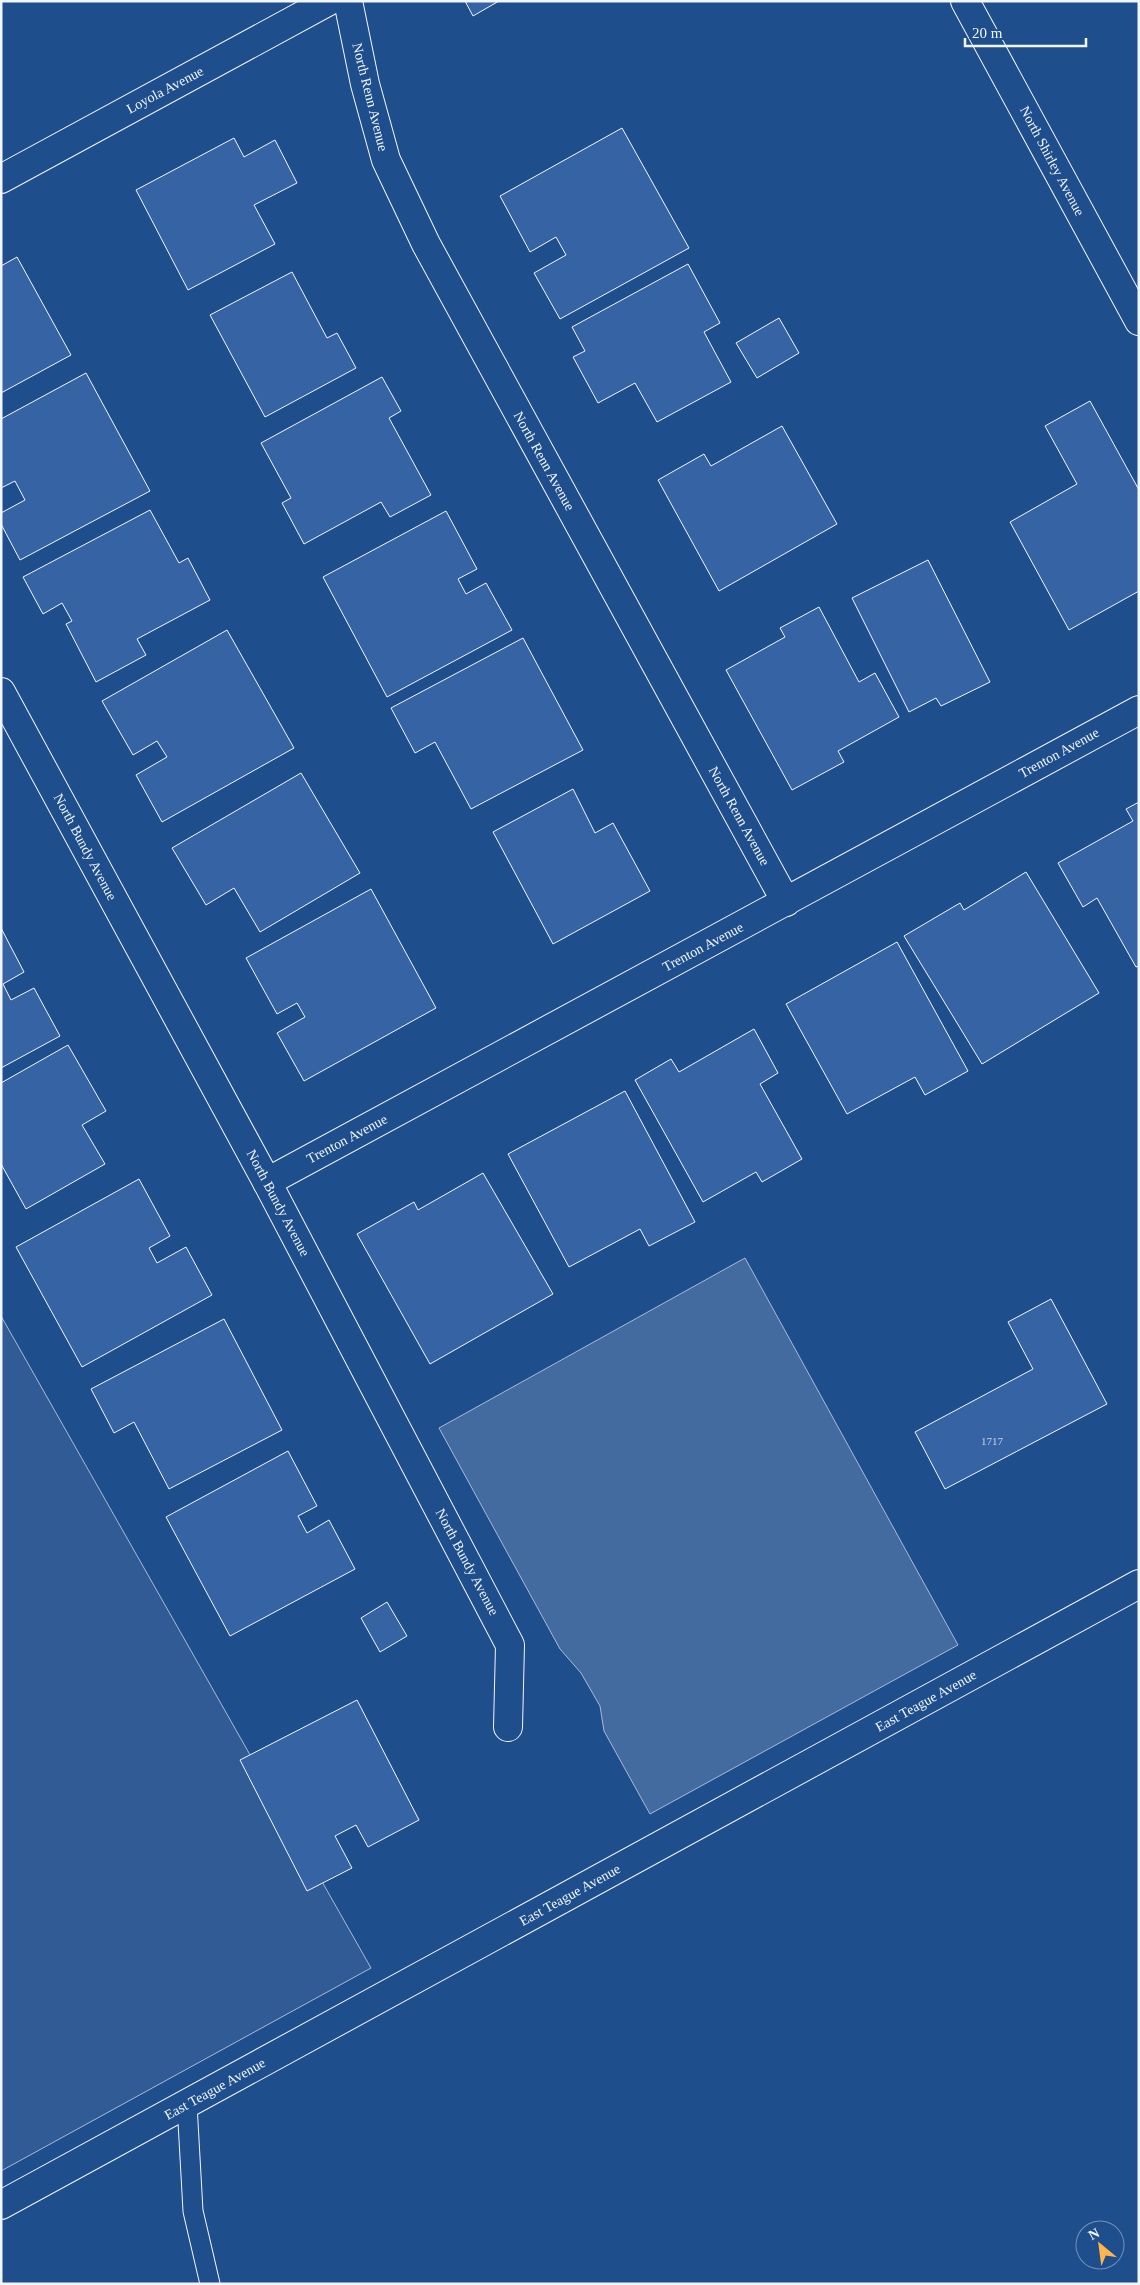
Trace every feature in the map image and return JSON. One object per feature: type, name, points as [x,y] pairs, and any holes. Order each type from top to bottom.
[{"type":"street","name":"Loyola Avenue","points":[[1,179],[328,1]]},
{"type":"street","name":"North Renn Avenue","points":[[348,1],[365,84],[386,160],[426,244],[786,902]]},
{"type":"street","name":"North Shirley Avenue","points":[[965,1],[1139,321]]},
{"type":"street","name":"North Bundy Avenue","points":[[1,692],[267,1182],[510,1645],[508,1727]]},
{"type":"street","name":"Trenton Avenue","points":[[267,1182],[1139,710]]},
{"type":"street","name":"East Teague Avenue","points":[[1,2205],[1139,1584]]},
{"type":"lane","points":[[187,2104],[193,2211],[210,2284]]},
{"type":"shaded area","points":[[745,1258],[958,1645],[650,1814],[604,1731],[600,1706],[581,1673],[560,1649],[439,1428]]},
{"type":"shaded area","points":[[1,1316],[371,1968],[1,2171]]},
{"type":"building","points":[[465,1],[499,1],[473,16]]},
{"type":"building","points":[[622,128],[689,248],[560,319],[534,273],[566,255],[556,237],[530,252],[500,196]]},
{"type":"building","points":[[234,138],[244,157],[275,140],[297,183],[254,205],[275,244],[188,290],[136,190]]},
{"type":"building","points":[[17,257],[71,355],[1,393],[1,266]]},
{"type":"building","points":[[688,264],[720,323],[704,332],[731,382],[657,422],[635,383],[598,403],[573,357],[585,351],[572,327]]},
{"type":"building","points":[[292,272],[327,338],[337,333],[356,368],[265,417],[210,315]]},
{"type":"building","points":[[779,318],[799,353],[757,378],[736,343]]},
{"type":"building","points":[[86,373],[150,491],[20,560],[1,524],[1,513],[25,500],[15,481],[1,488],[1,419]]},
{"type":"building","points":[[382,377],[401,411],[389,418],[431,495],[390,517],[381,502],[304,544],[282,503],[291,498],[261,443]]},
{"type":"building","points":[[1090,401],[1139,490],[1139,591],[1069,630],[1010,522],[1077,484],[1045,426]]},
{"type":"building","points":[[782,426],[837,524],[719,591],[658,480],[704,454],[711,466]]},
{"type":"building","points":[[150,510],[179,563],[188,558],[210,600],[137,639],[146,655],[96,682],[66,624],[72,621],[62,603],[43,614],[23,577]]},
{"type":"building","points":[[446,511],[477,569],[458,579],[466,594],[486,583],[512,630],[387,697],[323,577]]},
{"type":"building","points":[[928,560],[990,682],[941,706],[936,698],[909,712],[852,598]]},
{"type":"building","points":[[819,607],[859,682],[875,673],[899,717],[838,751],[844,762],[792,790],[726,670],[785,637],[780,628]]},
{"type":"building","points":[[227,630],[294,748],[162,822],[136,775],[167,757],[157,741],[133,755],[102,701]]},
{"type":"building","points":[[523,638],[583,750],[471,809],[435,742],[415,753],[391,708]]},
{"type":"building","points":[[301,773],[360,873],[260,932],[234,888],[206,905],[172,848]]},
{"type":"building","points":[[573,789],[595,833],[613,823],[650,891],[553,944],[493,832]]},
{"type":"building","points":[[1139,802],[1139,966],[1136,967],[1097,898],[1083,907],[1058,863],[1133,821],[1126,809]]},
{"type":"building","points":[[1026,872],[1099,993],[982,1064],[904,936],[960,903],[964,910]]},
{"type":"building","points":[[371,889],[436,1008],[304,1081],[277,1033],[305,1017],[297,1003],[277,1014],[246,958]]},
{"type":"building","points":[[1,928],[24,972],[3,984],[11,1000],[34,988],[60,1036],[1,1068]]},
{"type":"building","points":[[897,942],[968,1071],[925,1095],[915,1077],[847,1114],[786,1004]]},
{"type":"building","points":[[754,1029],[778,1073],[760,1084],[802,1159],[762,1182],[756,1172],[703,1202],[635,1080],[671,1059],[679,1072]]},
{"type":"building","points":[[68,1045],[106,1111],[82,1125],[105,1164],[26,1209],[1,1164],[1,1083]]},
{"type":"building","points":[[625,1091],[695,1222],[649,1246],[640,1229],[569,1267],[508,1154]]},
{"type":"building","points":[[483,1173],[553,1294],[430,1364],[357,1234],[414,1202],[418,1210]]},
{"type":"building","points":[[139,1179],[170,1236],[149,1248],[157,1263],[186,1247],[212,1295],[82,1367],[16,1247]]},
{"type":"building","points":[[1051,1299],[1107,1404],[945,1489],[915,1432],[1033,1369],[1008,1322]]},
{"type":"building","points":[[224,1319],[282,1430],[169,1489],[134,1422],[114,1433],[91,1389]]},
{"type":"building","points":[[288,1451],[317,1506],[298,1516],[307,1533],[329,1520],[355,1569],[230,1636],[166,1517]]},
{"type":"building","points":[[387,1602],[407,1636],[380,1652],[361,1618]]},
{"type":"building","points":[[357,1700],[419,1820],[368,1847],[356,1825],[335,1836],[352,1868],[307,1891],[240,1760]]}]
